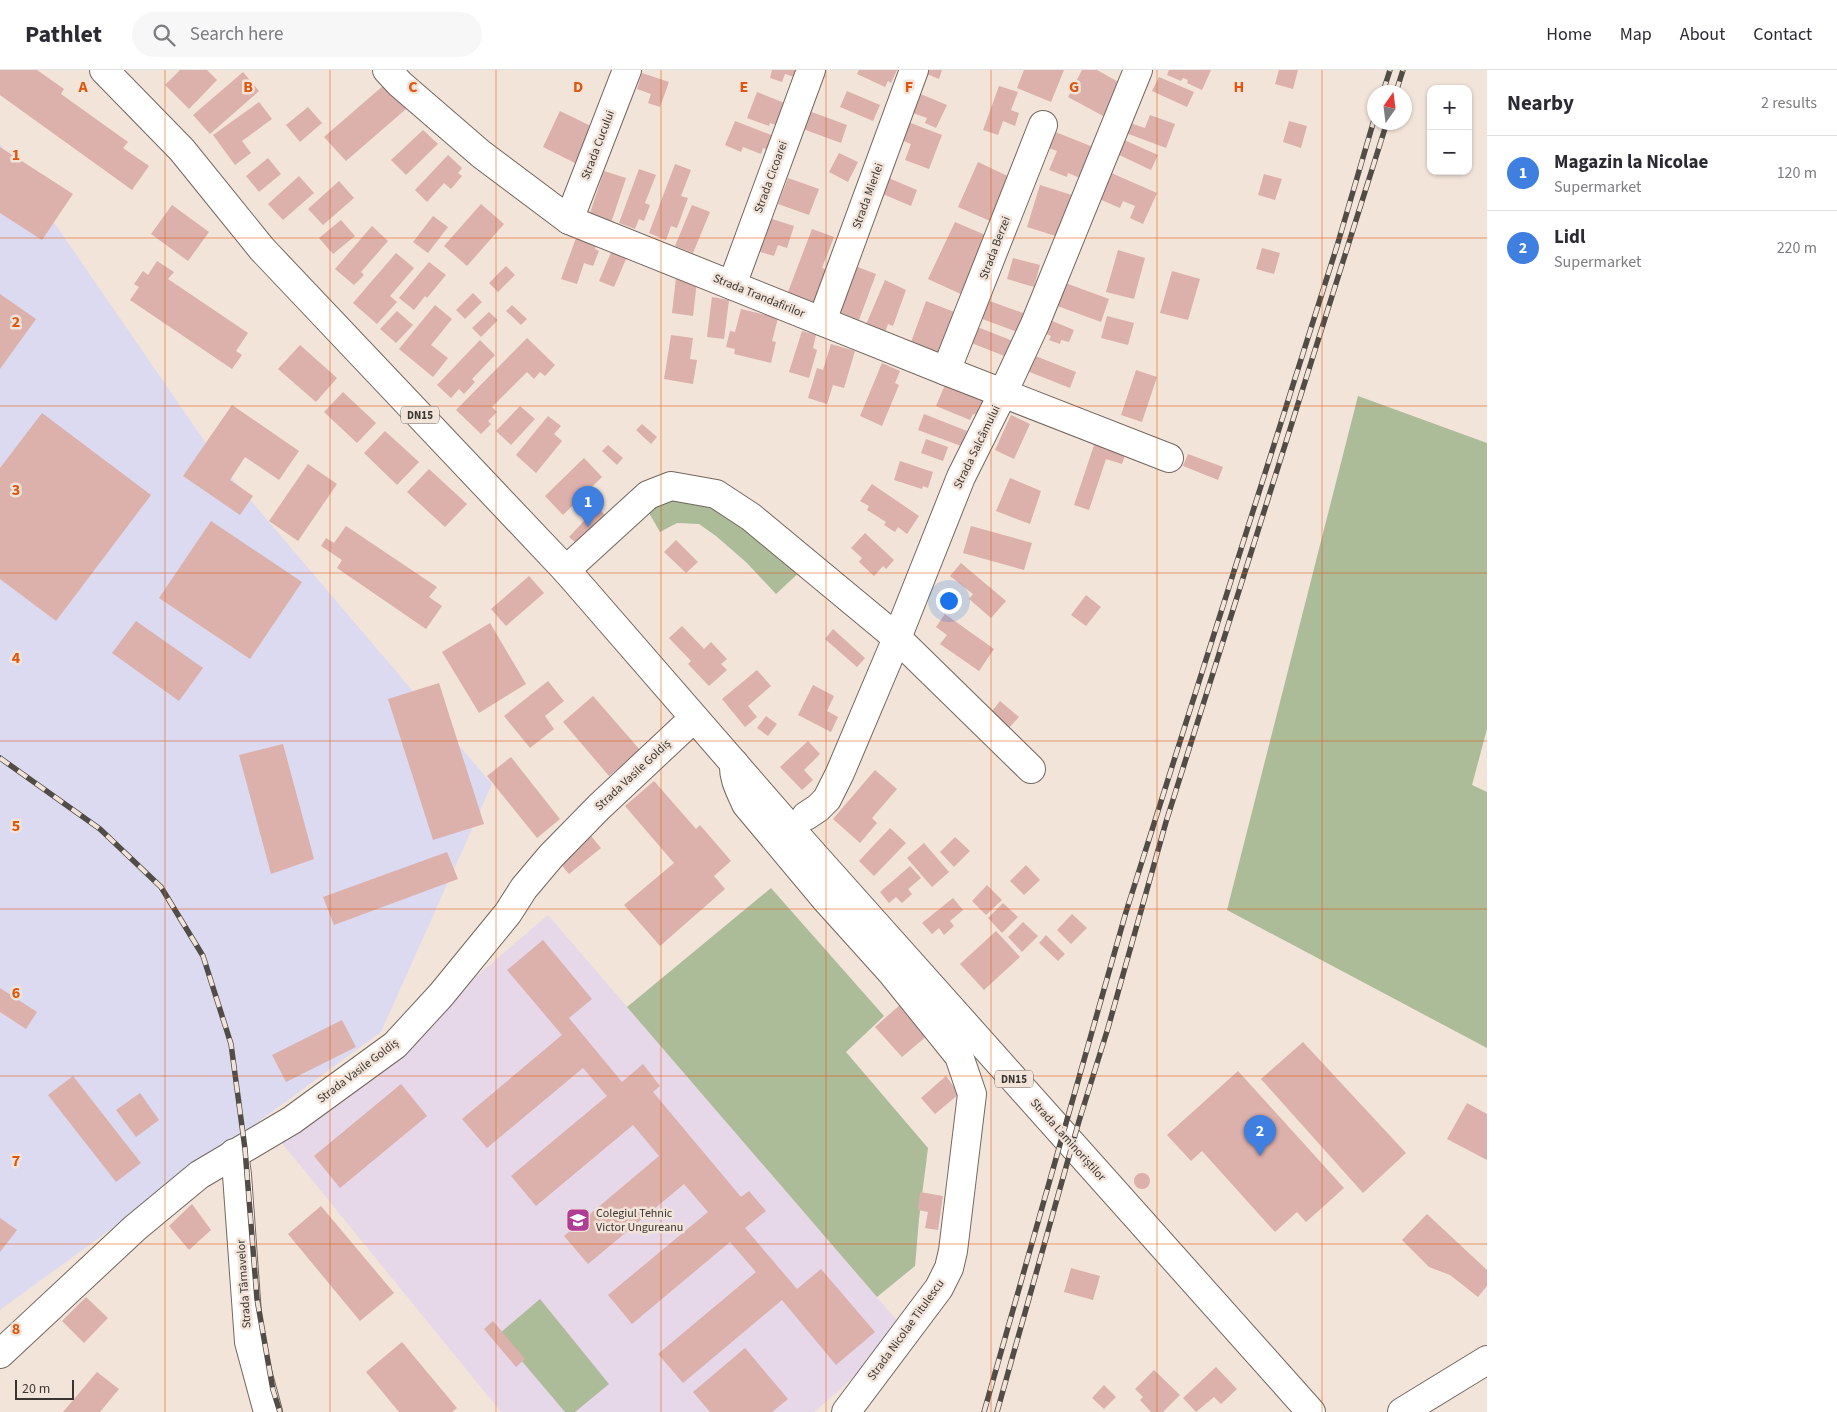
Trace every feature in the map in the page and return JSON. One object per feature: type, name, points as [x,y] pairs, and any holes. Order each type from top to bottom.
[{"type":"street","name":"DN15","points":[[104,70],[182,150],[262,249],[566,570],[734,763]]},
{"type":"street","name":"Strada Trandafirilor","points":[[387,70],[400,84],[480,154],[570,220],[946,371],[1170,458]]},
{"type":"street","name":"Strada Cucului","points":[[570,220],[627,70]]},
{"type":"street","name":"Strada Cicoarei","points":[[732,285],[811,70]]},
{"type":"street","name":"Strada Mierlei","points":[[822,321],[914,70]]},
{"type":"street","name":"Strada Salcâmului","points":[[806,816],[827,799],[840,773],[898,638],[961,477],[1035,324],[1138,70]]},
{"type":"street","name":"Strada Berzei","points":[[946,371],[1043,125]]},
{"type":"street","points":[[566,570],[648,495],[671,486],[716,494],[751,517],[898,638],[1032,769]]},
{"type":"street","name":"Strada Vasile Goldiș","points":[[0,1354],[136,1228],[199,1175],[292,1120],[395,1045],[441,995],[508,913],[524,888],[550,856],[694,718]]},
{"type":"street","name":"Strada Laminoriștilor","points":[[734,763],[1311,1412]]},
{"type":"street","name":"Strada Nicolae Titulescu","points":[[734,763],[737,785],[746,804],[828,902],[892,973],[959,1056],[972,1094],[953,1251],[949,1268],[939,1288],[846,1412]]},
{"type":"street","name":"Strada Târnavelor","points":[[234,1153],[248,1342],[268,1412]]},
{"type":"street","points":[[1402,1412],[1487,1361]]},
{"type":"street","points":[[1440,1412],[1487,1361]]},
{"type":"shaded area","points":[[0,144],[223,468],[492,784],[381,1032],[0,1310]]},
{"type":"shaded area","name":"Colegiul Tehnic Victor Ungureanu","points":[[548,915],[906,1331],[814,1412],[501,1412],[282,1143]]},
{"type":"green space","points":[[1358,396],[1487,443],[1487,729],[1472,785],[1487,792],[1487,1048],[1227,910]]},
{"type":"green space","points":[[677,493],[707,499],[803,569],[776,594],[747,563],[699,524],[677,523],[660,532],[645,506]]},
{"type":"green space","points":[[771,888],[884,1016],[846,1052],[928,1148],[915,1266],[877,1297],[627,1007]]},
{"type":"green space","points":[[540,1299],[609,1384],[575,1412],[565,1412],[499,1334]]},
{"type":"building","points":[[0,70],[37,70],[64,89],[61,94],[128,142],[123,148],[149,166],[132,190],[0,95]]},
{"type":"building","points":[[180,70],[207,70],[217,80],[189,109],[165,85]]},
{"type":"building","points":[[772,70],[796,70],[794,77],[785,74],[782,82],[770,78]]},
{"type":"building","points":[[859,70],[897,70],[891,83],[888,81],[885,87],[857,74]]},
{"type":"building","points":[[923,70],[942,70],[939,79],[922,72]]},
{"type":"building","points":[[1024,70],[1064,70],[1051,102],[1017,88]]},
{"type":"building","points":[[1082,70],[1097,70],[1122,84],[1105,117],[1068,97]]},
{"type":"building","points":[[1169,70],[1211,70],[1202,90],[1187,83],[1188,80],[1183,78],[1181,81],[1167,75]]},
{"type":"building","points":[[1279,70],[1298,70],[1293,89],[1275,84]]},
{"type":"building","points":[[243,72],[259,91],[210,134],[193,115]]},
{"type":"building","points":[[642,73],[669,82],[660,107],[648,103],[651,94],[637,89]]},
{"type":"building","points":[[1159,77],[1194,92],[1187,107],[1152,91]]},
{"type":"building","points":[[384,85],[406,109],[346,161],[324,137]]},
{"type":"building","points":[[999,86],[1018,92],[1011,110],[1019,113],[1015,126],[1003,121],[998,135],[983,130]]},
{"type":"building","points":[[847,91],[880,105],[873,121],[840,107]]},
{"type":"building","points":[[757,92],[787,104],[779,126],[770,123],[769,126],[747,118]]},
{"type":"building","points":[[918,93],[947,105],[936,128],[925,123],[927,118],[910,112]]},
{"type":"building","points":[[259,102],[272,119],[242,141],[251,153],[235,165],[213,135]]},
{"type":"building","points":[[308,107],[322,123],[300,142],[286,125]]},
{"type":"building","points":[[560,111],[595,128],[575,163],[543,147]]},
{"type":"building","points":[[809,111],[847,125],[841,143],[803,129]]},
{"type":"building","points":[[1150,115],[1175,124],[1166,148],[1126,133],[1130,123],[1145,128]]},
{"type":"building","points":[[903,120],[942,135],[929,169],[905,160],[911,144],[896,138]]},
{"type":"building","points":[[735,121],[774,136],[768,150],[763,148],[761,154],[743,147],[741,152],[725,145]]},
{"type":"building","points":[[1289,121],[1307,126],[1301,148],[1283,142]]},
{"type":"building","points":[[423,130],[438,144],[406,175],[391,160]]},
{"type":"building","points":[[1053,131],[1093,147],[1080,178],[1068,173],[1067,177],[1049,170],[1057,151],[1046,147]]},
{"type":"building","points":[[1122,139],[1158,155],[1151,170],[1115,153]]},
{"type":"building","points":[[0,147],[73,194],[42,240],[0,213]]},
{"type":"building","points":[[839,153],[858,162],[848,182],[829,172]]},
{"type":"building","points":[[448,155],[462,168],[458,173],[462,176],[451,189],[444,183],[427,202],[415,190]]},
{"type":"building","points":[[268,158],[281,174],[259,192],[246,176]]},
{"type":"building","points":[[978,162],[1016,180],[997,224],[958,207]]},
{"type":"building","points":[[675,164],[691,170],[681,196],[688,198],[677,228],[671,226],[666,240],[649,233]]},
{"type":"building","points":[[639,169],[656,175],[645,203],[650,205],[644,221],[639,219],[635,229],[619,223]]},
{"type":"building","points":[[604,171],[626,178],[611,223],[589,216]]},
{"type":"building","points":[[1109,172],[1157,193],[1143,224],[1130,218],[1135,206],[1123,201],[1120,208],[1097,198]]},
{"type":"building","points":[[1264,174],[1282,179],[1275,200],[1258,195]]},
{"type":"building","points":[[299,176],[314,193],[283,220],[268,204]]},
{"type":"building","points":[[884,176],[917,190],[911,206],[878,192]]},
{"type":"building","points":[[788,178],[819,189],[809,215],[778,204]]},
{"type":"building","points":[[339,181],[354,198],[323,225],[308,209]]},
{"type":"building","points":[[1040,185],[1075,196],[1062,238],[1027,227]]},
{"type":"building","points":[[481,204],[504,224],[467,266],[444,246]]},
{"type":"building","points":[[172,205],[209,232],[188,261],[151,234]]},
{"type":"building","points":[[692,205],[710,212],[693,253],[675,246]]},
{"type":"building","points":[[433,216],[448,227],[428,253],[413,242]]},
{"type":"building","points":[[769,218],[794,226],[787,248],[778,245],[774,256],[757,251]]},
{"type":"building","points":[[341,220],[355,236],[333,254],[319,238]]},
{"type":"building","points":[[955,222],[990,237],[963,295],[928,279]]},
{"type":"building","points":[[372,226],[388,241],[361,272],[364,275],[354,285],[335,269]]},
{"type":"building","points":[[812,229],[834,237],[822,268],[828,270],[816,303],[788,292]]},
{"type":"building","points":[[579,230],[599,237],[595,249],[599,251],[593,266],[584,263],[577,284],[561,279]]},
{"type":"building","points":[[615,243],[630,250],[614,287],[599,281]]},
{"type":"building","points":[[1262,248],[1280,253],[1274,274],[1256,269]]},
{"type":"building","points":[[1118,250],[1145,258],[1134,299],[1106,292]]},
{"type":"building","points":[[396,253],[414,268],[390,296],[397,302],[377,324],[353,303]]},
{"type":"building","points":[[1013,258],[1040,265],[1034,287],[1007,279]]},
{"type":"building","points":[[157,261],[174,272],[168,279],[248,333],[236,351],[242,355],[232,369],[130,300],[139,287],[134,284],[143,271],[148,275]]},
{"type":"building","points":[[429,262],[446,275],[414,310],[399,298]]},
{"type":"building","points":[[506,266],[515,275],[498,292],[489,283]]},
{"type":"building","points":[[855,266],[876,274],[859,320],[838,312]]},
{"type":"building","points":[[677,269],[698,272],[693,316],[672,313]]},
{"type":"building","points":[[1172,271],[1200,279],[1188,320],[1160,313]]},
{"type":"building","points":[[885,280],[906,290],[893,326],[888,324],[884,335],[865,327]]},
{"type":"building","points":[[1060,281],[1109,299],[1101,322],[1052,304]]},
{"type":"building","points":[[473,293],[482,302],[465,319],[456,310]]},
{"type":"building","points":[[0,294],[36,319],[0,369]]},
{"type":"building","points":[[712,297],[729,300],[724,339],[707,337]]},
{"type":"building","points":[[984,299],[1026,314],[1020,333],[977,317]]},
{"type":"building","points":[[926,301],[957,313],[942,357],[910,345]]},
{"type":"building","points":[[435,305],[452,319],[431,345],[448,358],[433,377],[399,349]]},
{"type":"building","points":[[512,305],[527,319],[521,325],[506,311]]},
{"type":"building","points":[[741,309],[778,318],[772,341],[776,342],[771,363],[734,354],[735,349],[726,347],[730,331],[735,332]]},
{"type":"building","points":[[397,311],[413,325],[396,343],[380,329]]},
{"type":"building","points":[[489,312],[498,320],[481,337],[472,328]]},
{"type":"building","points":[[1107,316],[1134,323],[1128,345],[1101,338]]},
{"type":"building","points":[[1045,318],[1074,330],[1069,342],[1061,340],[1060,344],[1049,340],[1051,336],[1040,331]]},
{"type":"building","points":[[975,326],[1018,343],[1012,359],[969,342]]},
{"type":"building","points":[[802,331],[816,335],[813,348],[817,350],[809,378],[789,372]]},
{"type":"building","points":[[671,335],[693,338],[690,359],[697,360],[693,384],[664,379]]},
{"type":"building","points":[[527,338],[555,365],[545,376],[540,372],[534,379],[527,372],[492,407],[497,412],[488,421],[491,424],[481,434],[456,410]]},
{"type":"building","points":[[480,340],[495,355],[472,379],[475,382],[464,394],[459,389],[451,398],[437,385]]},
{"type":"building","points":[[831,344],[855,351],[844,388],[833,385],[827,404],[808,398],[817,368],[823,370]]},
{"type":"building","points":[[300,345],[337,378],[316,402],[278,369]]},
{"type":"building","points":[[1033,355],[1076,372],[1070,388],[1027,371]]},
{"type":"building","points":[[882,363],[900,371],[895,383],[899,385],[882,426],[860,416]]},
{"type":"building","points":[[1136,370],[1157,377],[1142,422],[1121,415]]},
{"type":"building","points":[[947,380],[985,395],[977,415],[973,414],[970,420],[936,406]]},
{"type":"building","points":[[343,392],[376,423],[357,443],[324,412]]},
{"type":"building","points":[[232,405],[299,451],[279,480],[245,457],[230,480],[253,496],[240,515],[183,476]]},
{"type":"building","points":[[520,406],[535,419],[511,445],[496,431]]},
{"type":"building","points":[[42,413],[151,495],[56,621],[0,579],[0,468]]},
{"type":"building","points":[[924,414],[967,431],[961,446],[918,430]]},
{"type":"building","points":[[1011,415],[1030,424],[1014,459],[995,450]]},
{"type":"building","points":[[548,416],[561,426],[554,434],[562,441],[536,473],[516,455]]},
{"type":"building","points":[[642,424],[657,437],[651,444],[636,430]]},
{"type":"building","points":[[385,431],[419,462],[397,485],[364,453]]},
{"type":"building","points":[[926,439],[948,447],[943,461],[921,453]]},
{"type":"building","points":[[1096,439],[1127,449],[1122,464],[1106,459],[1089,510],[1074,505]]},
{"type":"building","points":[[608,445],[623,458],[617,465],[602,451]]},
{"type":"building","points":[[1188,454],[1223,467],[1218,480],[1183,466]]},
{"type":"building","points":[[584,458],[602,477],[563,515],[545,496]]},
{"type":"building","points":[[900,461],[933,472],[928,488],[923,486],[922,489],[894,480]]},
{"type":"building","points":[[308,464],[337,484],[298,541],[269,521]]},
{"type":"building","points":[[429,469],[467,504],[445,527],[407,492]]},
{"type":"building","points":[[1010,478],[1041,491],[1030,524],[996,511]]},
{"type":"building","points":[[872,484],[919,516],[907,534],[898,527],[895,532],[884,525],[886,522],[867,510],[869,506],[860,501]]},
{"type":"building","points":[[597,507],[607,517],[580,546],[569,537]]},
{"type":"building","points":[[211,521],[302,582],[250,659],[159,598]]},
{"type":"building","points":[[346,526],[437,587],[429,597],[442,606],[426,629],[337,568],[342,560],[321,546],[326,538],[334,543]]},
{"type":"building","points":[[971,526],[1032,543],[1024,570],[963,553]]},
{"type":"building","points":[[865,533],[894,560],[886,569],[883,566],[874,576],[859,562],[862,558],[851,548]]},
{"type":"building","points":[[676,540],[698,562],[686,573],[664,552]]},
{"type":"building","points":[[961,563],[1006,601],[991,618],[969,599],[973,594],[950,576]]},
{"type":"building","points":[[529,576],[544,593],[506,626],[491,609]]},
{"type":"building","points":[[1086,595],[1101,607],[1086,626],[1071,615]]},
{"type":"building","points":[[945,614],[994,649],[979,671],[940,644],[947,635],[936,627]]},
{"type":"building","points":[[136,621],[203,668],[179,701],[112,653]]},
{"type":"building","points":[[490,623],[526,684],[479,713],[442,652]]},
{"type":"building","points":[[682,626],[704,649],[711,642],[727,659],[721,664],[727,670],[709,686],[688,664],[691,661],[669,638]]},
{"type":"building","points":[[833,629],[865,658],[857,667],[825,639]]},
{"type":"building","points":[[757,670],[771,686],[748,706],[757,717],[745,727],[722,699]]},
{"type":"building","points":[[548,681],[564,701],[545,716],[554,729],[530,748],[504,716]]},
{"type":"building","points":[[439,683],[484,824],[433,840],[388,699]]},
{"type":"building","points":[[813,685],[834,696],[827,711],[838,717],[831,732],[798,715]]},
{"type":"building","points":[[593,696],[640,750],[609,776],[563,722]]},
{"type":"building","points":[[1000,701],[1019,717],[1007,730],[989,715]]},
{"type":"building","points":[[766,716],[777,724],[768,736],[757,728]]},
{"type":"building","points":[[808,741],[820,754],[804,770],[813,780],[802,790],[780,767]]},
{"type":"building","points":[[283,744],[314,859],[271,874],[239,755]]},
{"type":"building","points":[[511,757],[560,819],[537,838],[487,776]]},
{"type":"building","points":[[875,770],[897,789],[872,818],[877,823],[860,843],[833,819]]},
{"type":"building","points":[[654,781],[696,829],[700,825],[731,861],[714,876],[725,889],[660,946],[624,905],[674,863],[625,806]]},
{"type":"building","points":[[890,828],[906,843],[874,876],[859,861]]},
{"type":"building","points":[[586,830],[601,848],[569,874],[554,856]]},
{"type":"building","points":[[955,837],[970,851],[954,867],[940,852]]},
{"type":"building","points":[[924,843],[949,872],[932,887],[907,858]]},
{"type":"building","points":[[447,852],[458,879],[334,925],[323,897]]},
{"type":"building","points":[[1026,865],[1040,880],[1024,895],[1010,881]]},
{"type":"building","points":[[910,866],[921,878],[908,889],[912,894],[902,903],[896,897],[889,903],[880,892]]},
{"type":"building","points":[[987,885],[1002,900],[986,915],[972,901]]},
{"type":"building","points":[[953,898],[963,910],[950,921],[954,926],[944,935],[939,928],[932,934],[922,923]]},
{"type":"building","points":[[1003,903],[1018,917],[1002,933],[988,918]]},
{"type":"building","points":[[1072,914],[1087,928],[1071,944],[1057,930]]},
{"type":"building","points":[[1023,922],[1038,936],[1022,952],[1008,937]]},
{"type":"building","points":[[996,931],[1020,957],[984,990],[960,964]]},
{"type":"building","points":[[1046,935],[1065,954],[1058,961],[1039,943]]},
{"type":"building","name":"Colegiul Tehnic Victor Ungureanu","points":[[543,940],[592,999],[569,1018],[622,1082],[643,1064],[660,1086],[653,1092],[741,1197],[749,1191],[766,1211],[745,1228],[797,1289],[821,1269],[875,1332],[836,1365],[782,1300],[683,1383],[658,1354],[756,1272],[730,1242],[632,1324],[608,1295],[708,1212],[684,1184],[588,1264],[564,1236],[659,1156],[633,1125],[536,1206],[511,1176],[607,1096],[583,1068],[487,1148],[462,1119],[562,1035],[507,970]]},
{"type":"building","points":[[0,988],[37,1012],[26,1029],[0,1012]]},
{"type":"building","points":[[901,1004],[928,1035],[902,1057],[875,1027]]},
{"type":"building","points":[[342,1020],[356,1047],[286,1082],[272,1055]]},
{"type":"building","points":[[1303,1042],[1406,1153],[1363,1193],[1261,1079]]},
{"type":"building","points":[[1238,1071],[1344,1188],[1306,1222],[1297,1212],[1275,1232],[1202,1151],[1191,1161],[1167,1135]]},
{"type":"building","points":[[73,1076],[141,1163],[116,1182],[48,1095]]},
{"type":"building","points":[[946,1076],[959,1094],[935,1114],[921,1098]]},
{"type":"building","points":[[401,1084],[427,1116],[340,1188],[314,1156]]},
{"type":"building","points":[[140,1093],[159,1120],[136,1137],[116,1110]]},
{"type":"building","points":[[1467,1103],[1487,1114],[1487,1160],[1447,1139]]},
{"type":"building","points":[[1139,1173],[1145,1173],[1150,1178],[1148,1187],[1139,1189],[1134,1184],[1134,1178]]},
{"type":"building","points":[[920,1192],[943,1196],[938,1230],[925,1228],[928,1212],[918,1210]]},
{"type":"building","points":[[192,1204],[211,1230],[189,1250],[169,1226]]},
{"type":"building","points":[[321,1206],[394,1293],[360,1321],[288,1234]]},
{"type":"building","points":[[1427,1214],[1487,1270],[1487,1286],[1478,1297],[1450,1275],[1429,1267],[1402,1240]]},
{"type":"building","points":[[0,1218],[17,1230],[0,1252]]},
{"type":"building","points":[[1071,1268],[1100,1276],[1093,1300],[1064,1292]]},
{"type":"building","points":[[86,1297],[108,1318],[84,1343],[62,1321]]},
{"type":"building","points":[[493,1321],[525,1359],[516,1367],[484,1329]]},
{"type":"building","points":[[402,1342],[457,1408],[452,1412],[399,1412],[366,1372]]},
{"type":"building","points":[[745,1348],[788,1399],[772,1412],[710,1412],[693,1392]]},
{"type":"building","points":[[1216,1367],[1237,1389],[1221,1404],[1214,1397],[1196,1412],[1183,1398]]},
{"type":"building","points":[[1154,1370],[1180,1395],[1163,1412],[1151,1412],[1140,1400],[1143,1397],[1135,1389]]},
{"type":"building","points":[[97,1372],[119,1389],[100,1412],[63,1412]]},
{"type":"building","points":[[1104,1385],[1116,1397],[1104,1409],[1092,1398]]},
{"type":"railway","points":[[1385,85],[1390,70]]},
{"type":"railway","points":[[1398,85],[1403,70]]},
{"type":"railway","points":[[984,1412],[1126,912],[1337,246],[1371,130]]},
{"type":"railway","points":[[997,1412],[1166,822],[1384,130]]},
{"type":"railway","points":[[0,758],[100,829],[161,887],[203,956],[231,1044],[245,1149],[257,1299],[273,1390],[280,1412]]},
{"type":"place","name":"Magazin la Nicolae","points":[[588,527]]},
{"type":"place","name":"Lidl","points":[[1260,1156]]},
{"type":"place","name":"Colegiul Tehnic Victor Ungureanu","points":[[578,1220]]}]
